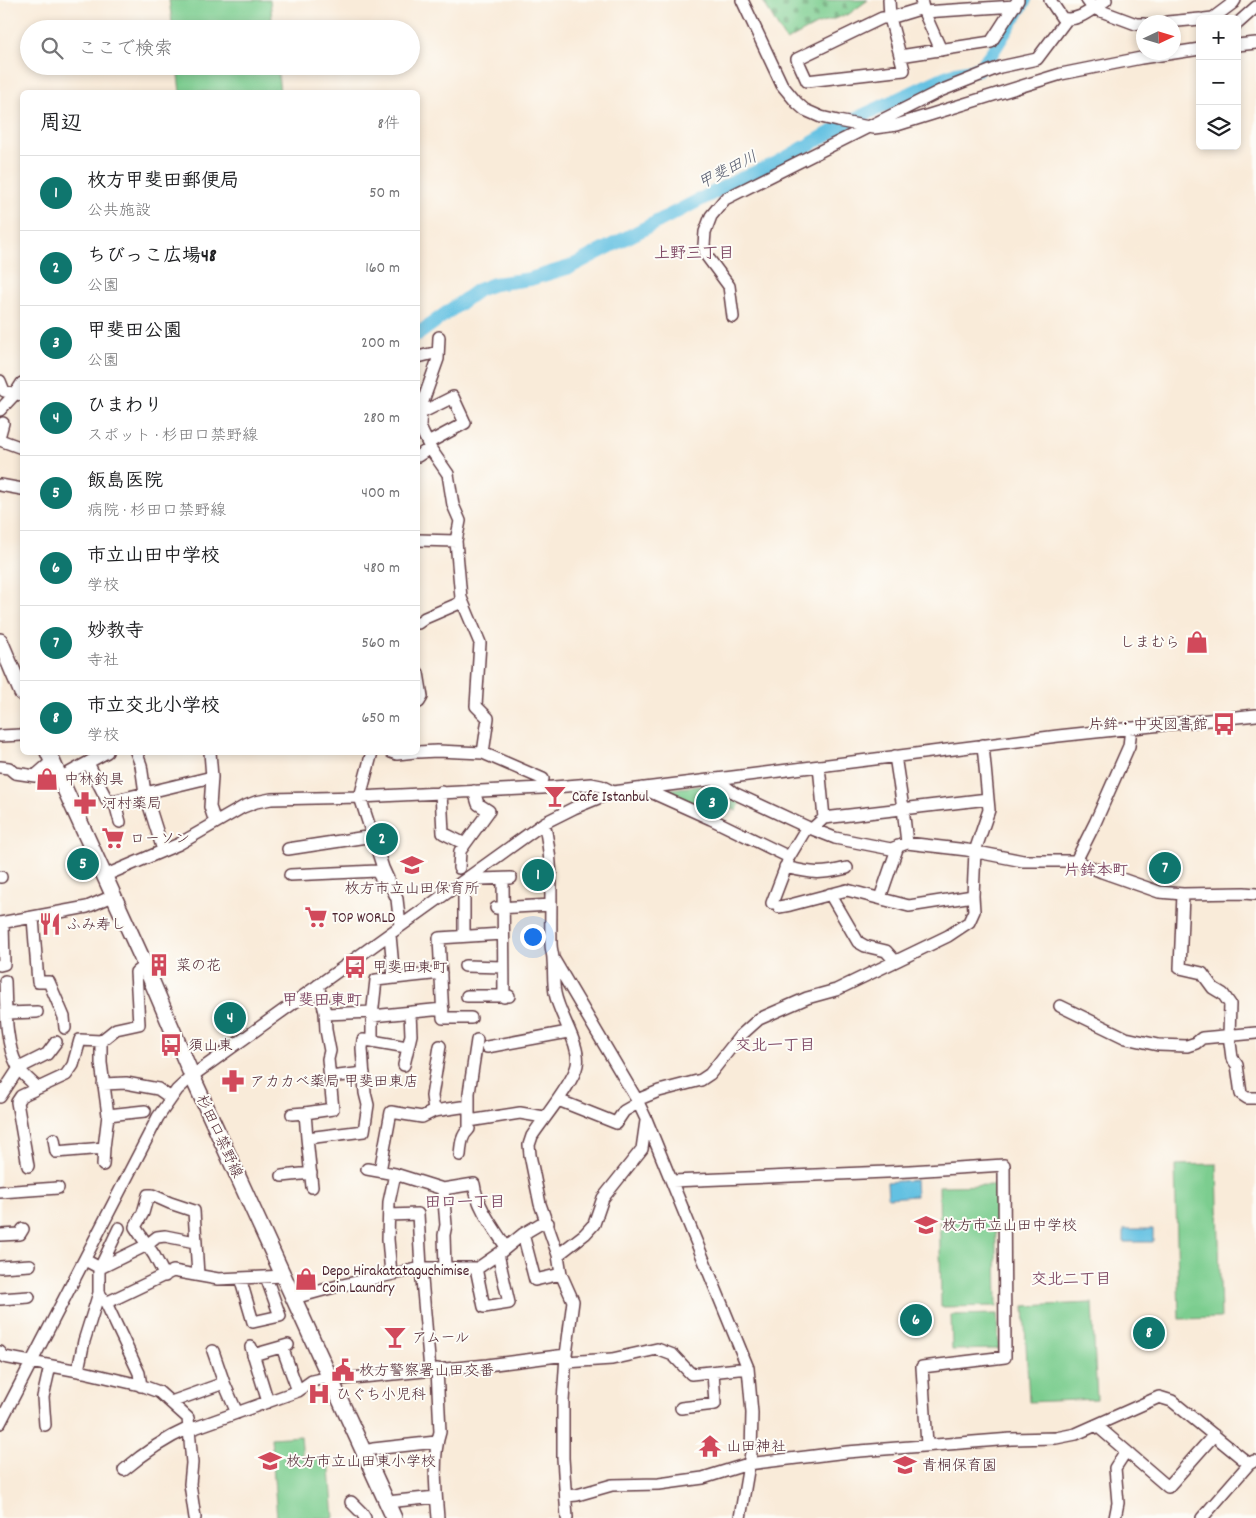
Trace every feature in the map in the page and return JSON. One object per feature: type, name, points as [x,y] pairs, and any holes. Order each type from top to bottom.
[{"type":"main road","points":[[0,641],[20,688]]},
{"type":"main road","name":"杉田口禁野線","points":[[51,758],[145,965],[192,1076],[394,1518]]},
{"type":"street","points":[[742,0],[782,85],[797,103],[805,110],[821,117],[874,128],[897,125],[1061,74],[1141,58],[1196,50]]},
{"type":"street","points":[[890,0],[890,18],[904,70],[807,81],[797,59],[882,18],[890,18],[923,7],[1016,3]]},
{"type":"street","points":[[1050,0],[1062,18],[1067,19],[1078,17],[1090,4],[1106,0]]},
{"type":"street","points":[[1217,15],[1235,0]]},
{"type":"street","points":[[900,56],[991,42],[1016,3]]},
{"type":"street","points":[[1090,4],[1136,24]]},
{"type":"street","points":[[923,7],[941,50]]},
{"type":"street","points":[[1241,20],[1256,7]]},
{"type":"street","points":[[733,317],[729,286],[706,255],[704,245],[711,216],[725,199],[940,91],[1000,67],[1037,59],[1067,19]]},
{"type":"street","points":[[1181,21],[1196,19]]},
{"type":"street","points":[[1241,45],[1256,43]]},
{"type":"street","points":[[439,337],[438,359],[421,407],[420,427],[429,446],[448,474],[453,505],[460,521],[456,541],[461,598],[480,643],[476,706],[488,718],[484,753]]},
{"type":"street","points":[[420,357],[438,352]]},
{"type":"street","points":[[0,410],[11,391]]},
{"type":"street","points":[[420,413],[453,397],[464,423],[420,454]]},
{"type":"street","points":[[0,440],[20,447]]},
{"type":"street","points":[[0,486],[20,488]]},
{"type":"street","points":[[420,540],[456,541]]},
{"type":"street","points":[[420,622],[462,602]]},
{"type":"street","points":[[420,684],[422,696],[420,700]]},
{"type":"street","points":[[0,1423],[158,1117],[171,1098],[192,1076],[544,824],[574,808],[613,792],[983,745],[1256,715]]},
{"type":"street","points":[[1076,861],[1129,746],[1131,728]]},
{"type":"street","points":[[0,736],[20,735]]},
{"type":"street","points":[[558,1100],[616,1123],[624,1111],[637,1101],[653,1093],[701,1080],[710,1074],[740,1036],[759,1019],[807,998],[836,990],[948,936],[969,922],[974,911],[972,896],[975,852],[989,810],[983,745]]},
{"type":"street","points":[[420,752],[484,753],[542,783]]},
{"type":"street","points":[[60,778],[101,755]]},
{"type":"street","points":[[137,755],[146,793],[164,850]]},
{"type":"street","points":[[210,755],[212,777],[210,806],[215,822]]},
{"type":"street","points":[[371,755],[360,797],[383,868],[397,899],[400,926]]},
{"type":"street","points":[[880,898],[902,844],[903,808],[894,756]]},
{"type":"street","points":[[0,767],[8,768],[15,773],[35,776],[50,763],[51,758]]},
{"type":"street","points":[[88,763],[108,802],[212,777]]},
{"type":"street","points":[[819,766],[824,818]]},
{"type":"street","points":[[716,779],[734,793],[835,838],[891,849],[902,844],[975,852],[1023,861],[1076,861],[1159,892],[1183,894],[1256,894]]},
{"type":"street","points":[[104,876],[179,844],[243,807],[271,799],[360,797],[474,791],[542,783],[591,784],[601,786],[613,792]]},
{"type":"street","points":[[642,788],[711,819],[787,862],[812,873],[828,873],[847,868]]},
{"type":"street","points":[[459,868],[460,851],[489,810],[478,804],[474,791]]},
{"type":"street","points":[[441,792],[443,832],[466,844]]},
{"type":"street","points":[[972,896],[909,906],[847,890],[790,905],[775,905],[787,862],[809,828],[824,818],[988,799]]},
{"type":"street","points":[[114,800],[120,822]]},
{"type":"street","points":[[544,824],[548,842],[551,947],[553,958],[552,978],[556,1001],[576,1050],[577,1065],[568,1085],[544,1117],[532,1136],[529,1145],[540,1204],[558,1255],[561,1274],[573,1301],[563,1402],[563,1458],[567,1518]]},
{"type":"street","points":[[288,849],[372,836]]},
{"type":"street","points":[[290,875],[377,871],[386,888],[397,899]]},
{"type":"street","points":[[466,996],[507,996],[499,907],[507,878],[467,879]]},
{"type":"street","points":[[464,936],[467,879]]},
{"type":"street","points":[[830,894],[858,942],[886,951],[895,961]]},
{"type":"street","points":[[1183,894],[1180,968],[1202,973],[1213,988],[1223,994],[1230,1004],[1229,1035],[1232,1058],[1237,1065],[1241,1094],[1247,1098],[1256,1098]]},
{"type":"street","points":[[0,964],[4,964],[1,923],[87,907],[114,896]]},
{"type":"street","points":[[499,907],[551,905]]},
{"type":"street","points":[[33,918],[38,982],[50,982],[64,1016],[65,1028]]},
{"type":"street","points":[[471,1018],[443,1018],[438,938],[502,934]]},
{"type":"street","points":[[390,935],[394,978]]},
{"type":"street","points":[[553,958],[646,1119],[748,1368],[752,1413],[751,1453],[740,1518]]},
{"type":"street","points":[[28,1166],[17,1105],[22,1096],[66,1075],[73,1065],[80,1040],[101,1041],[116,1029],[139,1024],[136,972],[145,965]]},
{"type":"street","points":[[465,966],[503,967]]},
{"type":"street","points":[[372,1041],[372,1014],[376,980],[441,973]]},
{"type":"street","points":[[5,981],[3,1000],[7,1013],[4,1040],[19,1068],[38,1088]]},
{"type":"street","points":[[292,1114],[333,1109],[328,1058],[330,1051],[325,1014],[318,985]]},
{"type":"street","points":[[1060,1006],[1126,1038],[1158,1045],[1187,1046],[1196,1043],[1202,1038],[1256,1033]]},
{"type":"street","points":[[325,1014],[410,1013],[443,1009]]},
{"type":"street","points":[[7,1013],[37,1012]]},
{"type":"street","points":[[404,1065],[411,1036],[410,1013]]},
{"type":"street","points":[[460,1155],[461,1143],[465,1132],[469,1129],[468,1106],[482,1044],[568,1032]]},
{"type":"street","points":[[307,1138],[364,1130],[368,1105],[365,1093],[363,1040],[407,1047]]},
{"type":"street","points":[[101,1041],[101,1063],[108,1115],[103,1164]]},
{"type":"street","points":[[0,1097],[19,1068],[47,1054],[56,1042]]},
{"type":"street","points":[[434,1110],[432,1096],[438,1077],[440,1046]]},
{"type":"street","points":[[330,1077],[364,1074]]},
{"type":"street","points":[[103,1084],[126,1083],[158,1089],[171,1098]]},
{"type":"street","points":[[380,1171],[390,1112],[422,1117],[434,1110],[468,1106]]},
{"type":"street","points":[[108,1115],[145,1111]]},
{"type":"street","points":[[305,1113],[312,1187]]},
{"type":"street","points":[[469,1122],[520,1113],[544,1117]]},
{"type":"street","points":[[558,1255],[585,1234],[594,1224],[603,1198],[642,1149],[646,1119]]},
{"type":"street","points":[[54,1139],[56,1156],[104,1148]]},
{"type":"street","points":[[672,1181],[1004,1166],[1005,1357],[922,1367],[927,1445]]},
{"type":"street","points":[[367,1169],[395,1174],[442,1189],[474,1184],[480,1204],[502,1251],[509,1303],[484,1307],[476,1268]]},
{"type":"street","points":[[282,1176],[311,1173]]},
{"type":"street","points":[[391,1274],[388,1215],[395,1174]]},
{"type":"street","points":[[0,1192],[58,1188]]},
{"type":"street","points":[[442,1189],[446,1225],[444,1235],[445,1268]]},
{"type":"street","points":[[164,1276],[135,1227],[143,1213],[148,1195],[194,1211],[198,1275]]},
{"type":"street","points":[[388,1215],[418,1214],[421,1268],[440,1432],[436,1442],[438,1518]]},
{"type":"street","points":[[294,1298],[338,1286],[421,1268],[476,1268],[523,1234],[540,1224],[548,1223]]},
{"type":"street","points":[[78,1370],[84,1341],[99,1293],[99,1270],[119,1228]]},
{"type":"street","points":[[0,1234],[20,1234],[23,1229]]},
{"type":"street","points":[[523,1234],[535,1280],[561,1274]]},
{"type":"street","points":[[100,1268],[147,1245],[157,1237],[165,1236],[195,1242]]},
{"type":"street","points":[[85,1260],[100,1268]]},
{"type":"street","points":[[0,1267],[30,1265]]},
{"type":"street","points":[[106,1303],[173,1271],[218,1279],[284,1276]]},
{"type":"street","points":[[240,1278],[253,1322],[280,1316],[266,1277]]},
{"type":"street","points":[[99,1293],[106,1303],[139,1373],[141,1386]]},
{"type":"street","points":[[0,1299],[29,1297]]},
{"type":"street","points":[[268,1402],[252,1351],[285,1346],[298,1391]]},
{"type":"street","points":[[124,1470],[171,1436],[298,1391],[312,1381],[566,1359],[612,1359],[657,1349],[673,1355],[691,1374],[748,1368]]},
{"type":"street","points":[[0,1352],[4,1357],[78,1370],[141,1386],[159,1392],[171,1402],[188,1418],[192,1463],[190,1484],[195,1518]]},
{"type":"street","points":[[213,1352],[237,1413]]},
{"type":"street","points":[[45,1425],[43,1397],[50,1366]]},
{"type":"street","points":[[681,1408],[715,1404],[713,1372]]},
{"type":"street","points":[[171,1402],[224,1383]]},
{"type":"street","points":[[566,1496],[577,1495],[612,1485],[659,1484],[703,1478],[748,1464],[846,1452],[1011,1438],[1056,1438],[1076,1434],[1159,1397],[1172,1400],[1214,1435],[1253,1462],[1202,1518]]},
{"type":"street","points":[[1096,1425],[1168,1487],[1214,1435]]},
{"type":"street","points":[[364,1451],[436,1442]]},
{"type":"street","points":[[1115,1518],[1118,1503],[1114,1468],[1126,1451]]},
{"type":"street","points":[[387,1502],[436,1497]]},
{"type":"street","points":[[351,1502],[365,1518]]},
{"type":"green space","points":[[169,0],[270,0],[272,20],[172,20]]},
{"type":"green space","points":[[868,0],[849,14],[816,25],[786,41],[763,1]]},
{"type":"green space","points":[[178,75],[278,75],[280,90],[180,90]]},
{"type":"green space","points":[[709,785],[740,801],[737,811],[723,805],[717,818],[658,790]]},
{"type":"green space","points":[[1217,1164],[1221,1318],[1179,1319],[1175,1165]]},
{"type":"green space","points":[[995,1185],[997,1306],[941,1307],[939,1186]]},
{"type":"green space","points":[[1092,1303],[1097,1399],[1029,1402],[1024,1306]]},
{"type":"green space","points":[[997,1314],[999,1349],[952,1350],[951,1315]]},
{"type":"green space","points":[[301,1436],[303,1460],[329,1458],[334,1518],[277,1518],[271,1438]]},
{"type":"water","points":[[915,1180],[916,1196],[888,1198],[887,1182]]},
{"type":"water","points":[[1124,1229],[1153,1229],[1153,1242],[1124,1242]]},
{"type":"waterway","name":"甲斐田川","points":[[420,333],[478,290],[494,284],[530,279],[570,267],[736,181],[775,164],[851,121],[943,78],[956,73],[978,69],[990,56],[1025,0]]},
{"type":"place","name":"しまむら","points":[[1197,642]]},
{"type":"place","name":"片鉾・中央図書館","points":[[1224,724]]},
{"type":"place","name":"中林釣具","points":[[47,779]]},
{"type":"place","name":"Cafe Istanbul","points":[[555,796]]},
{"type":"place","name":"河村薬局","points":[[85,803]]},
{"type":"place","name":"甲斐田公園","points":[[712,803]]},
{"type":"place","name":"ローソン","points":[[113,838]]},
{"type":"place","name":"ちびっこ広場48","points":[[382,839]]},
{"type":"place","name":"飯島医院","points":[[83,864]]},
{"type":"place","name":"枚方市立山田保育所","points":[[412,865]]},
{"type":"place","name":"妙教寺","points":[[1165,868]]},
{"type":"place","name":"枚方甲斐田郵便局","points":[[538,875]]},
{"type":"place","name":"TOP WORLD","points":[[316,917]]},
{"type":"place","name":"ふみ寿し","points":[[50,924]]},
{"type":"place","name":"菜の花","points":[[159,965]]},
{"type":"place","name":"甲斐田東町","points":[[355,967]]},
{"type":"place","name":"ひまわり","points":[[230,1018]]},
{"type":"place","name":"須山東","points":[[171,1045]]},
{"type":"place","name":"アカカベ薬局 甲斐田東店","points":[[233,1081]]},
{"type":"place","name":"枚方市立山田中学校","points":[[926,1225]]},
{"type":"place","name":"Depo Hirakatataguchimise Coin Laundry","points":[[306,1279]]},
{"type":"place","name":"市立山田中学校","points":[[916,1320]]},
{"type":"place","name":"市立交北小学校","points":[[1149,1333]]},
{"type":"place","name":"アムール","points":[[395,1337]]},
{"type":"place","name":"枚方警察署山田交番","points":[[343,1370]]},
{"type":"place","name":"ひぐち小児科","points":[[319,1394]]},
{"type":"place","name":"山田神社","points":[[710,1446]]},
{"type":"place","name":"枚方市立山田東小学校","points":[[270,1461]]},
{"type":"place","name":"青桐保育園","points":[[905,1465]]},
{"type":"district","name":"上野三丁目","points":[[694,252]]},
{"type":"district","name":"片鉾本町","points":[[1096,869]]},
{"type":"district","name":"甲斐田東町","points":[[322,999]]},
{"type":"district","name":"交北一丁目","points":[[775,1044]]},
{"type":"district","name":"田口一丁目","points":[[465,1201]]},
{"type":"district","name":"交北二丁目","points":[[1071,1278]]}]
